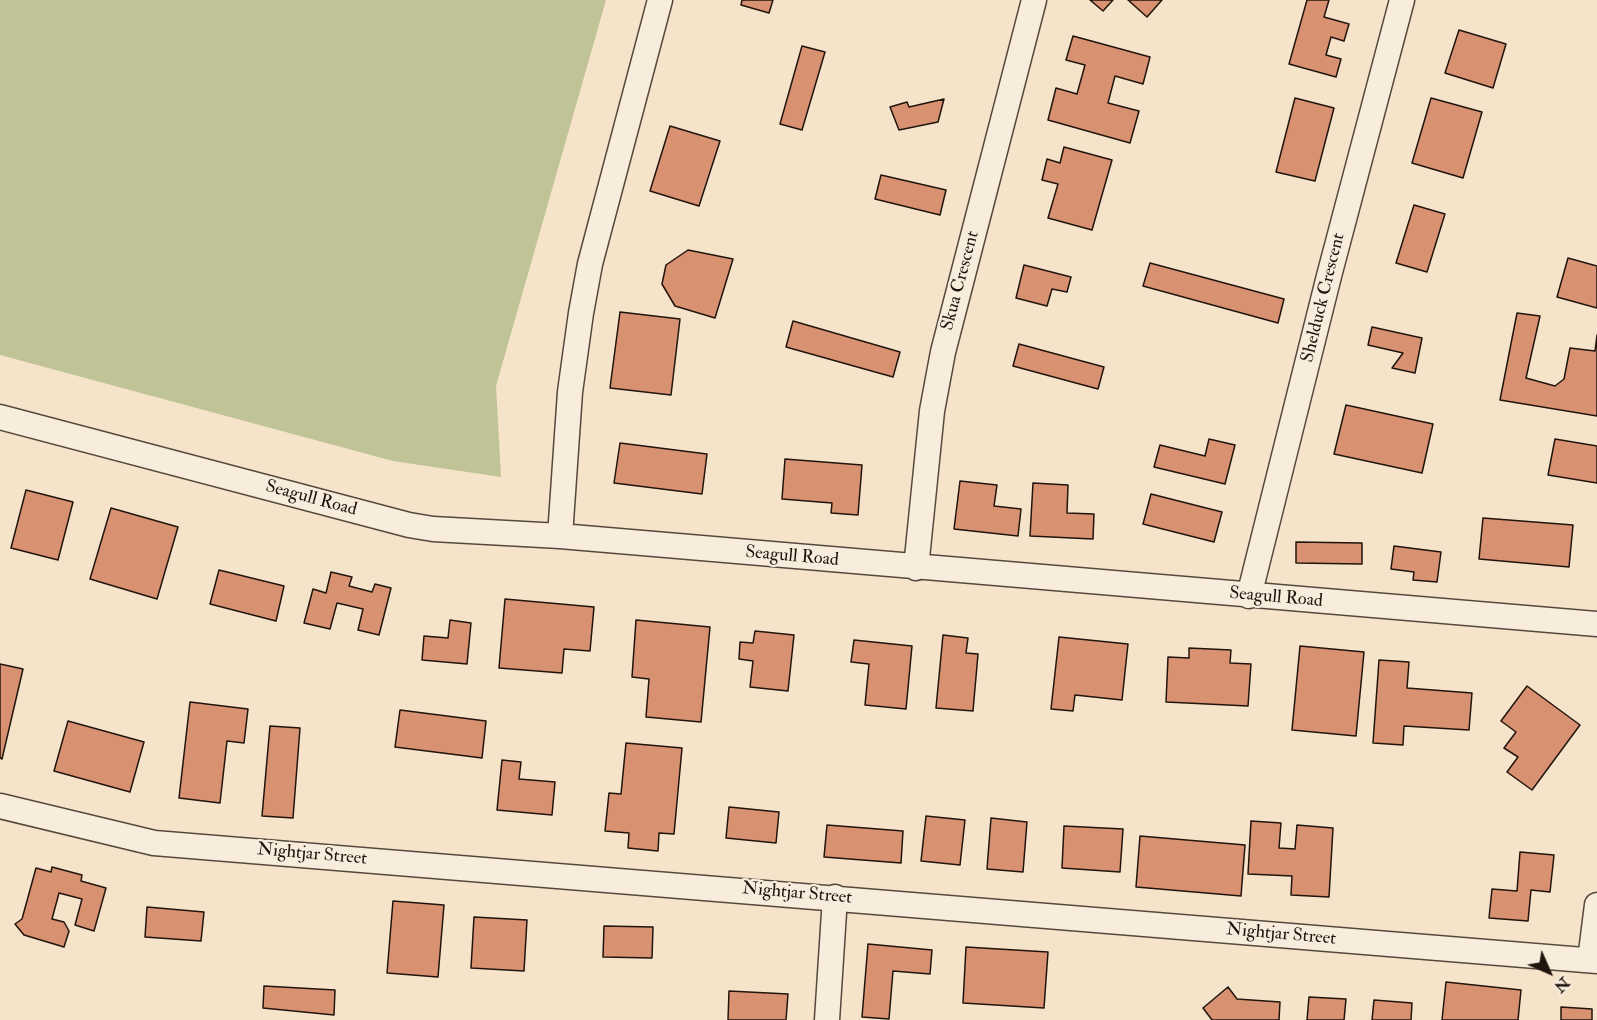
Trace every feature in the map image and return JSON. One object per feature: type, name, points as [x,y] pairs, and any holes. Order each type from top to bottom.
[{"type":"street","points":[[560,536],[570,392],[582,303],[590,264],[660,0]]},
{"type":"street","name":"Skua Crescent","points":[[916,568],[932,411],[943,352],[1034,0]]},
{"type":"street","name":"Shelduck Crescent","points":[[1249,596],[1329,276],[1402,0]]},
{"type":"street","name":"Seagull Road","points":[[0,417],[409,525],[433,529],[560,536],[1597,624]]},
{"type":"street","name":"Nightjar Street","points":[[0,806],[154,843],[835,897],[1593,961]]},
{"type":"street","points":[[827,1020],[835,897]]},
{"type":"street","points":[[1593,961],[1597,905]]},
{"type":"green space","points":[[0,0],[606,0],[496,386],[501,477],[393,461],[0,355]]},
{"type":"building","points":[[742,0],[773,0],[769,13],[741,5]]},
{"type":"building","points":[[1090,0],[1113,0],[1103,11]]},
{"type":"building","points":[[1128,0],[1162,0],[1147,17]]},
{"type":"building","points":[[1307,0],[1329,0],[1324,17],[1349,24],[1344,41],[1331,37],[1326,55],[1341,59],[1336,77],[1289,64]]},
{"type":"building","points":[[1459,30],[1506,44],[1493,88],[1445,73]]},
{"type":"building","points":[[1073,36],[1150,57],[1143,84],[1115,76],[1108,103],[1139,111],[1130,143],[1048,120],[1056,88],[1077,94],[1085,65],[1066,60]]},
{"type":"building","points":[[802,46],[825,52],[802,130],[780,124]]},
{"type":"building","points":[[1295,98],[1334,108],[1315,181],[1276,172]]},
{"type":"building","points":[[1431,98],[1482,112],[1463,178],[1412,163]]},
{"type":"building","points":[[944,99],[938,122],[899,130],[890,107],[907,102],[909,107]]},
{"type":"building","points":[[670,126],[720,141],[699,206],[650,191]]},
{"type":"building","points":[[1064,147],[1112,160],[1092,230],[1048,218],[1058,184],[1042,180],[1047,159],[1060,163]]},
{"type":"building","points":[[881,175],[946,190],[940,215],[875,199]]},
{"type":"building","points":[[1414,205],[1445,214],[1427,272],[1396,263]]},
{"type":"building","points":[[688,250],[733,259],[715,318],[675,306],[662,284],[666,265]]},
{"type":"building","points":[[1568,258],[1597,266],[1597,308],[1557,297]]},
{"type":"building","points":[[1150,263],[1284,299],[1278,323],[1143,286]]},
{"type":"building","points":[[1024,265],[1071,277],[1067,292],[1052,289],[1047,306],[1016,298]]},
{"type":"building","points":[[620,312],[680,319],[671,395],[610,388]]},
{"type":"building","points":[[1517,313],[1540,316],[1526,378],[1555,386],[1564,379],[1570,348],[1595,351],[1597,335],[1597,416],[1500,400]]},
{"type":"building","points":[[793,321],[900,352],[893,377],[786,347]]},
{"type":"building","points":[[1372,327],[1422,338],[1415,373],[1392,368],[1403,353],[1368,345]]},
{"type":"building","points":[[1019,344],[1104,367],[1098,389],[1013,366]]},
{"type":"building","points":[[1346,405],[1433,424],[1422,473],[1334,454]]},
{"type":"building","points":[[1209,439],[1235,445],[1225,484],[1154,467],[1160,445],[1205,456]]},
{"type":"building","points":[[1555,439],[1597,446],[1597,483],[1548,475]]},
{"type":"building","points":[[620,443],[707,454],[702,494],[614,483]]},
{"type":"building","points":[[785,459],[862,465],[858,515],[831,513],[832,503],[782,499]]},
{"type":"building","points":[[960,481],[997,485],[994,506],[1021,509],[1018,536],[954,529]]},
{"type":"building","points":[[1033,483],[1068,485],[1067,513],[1094,514],[1093,539],[1030,536]]},
{"type":"building","points":[[26,490],[73,502],[58,560],[11,548]]},
{"type":"building","points":[[1151,494],[1222,512],[1214,542],[1143,524]]},
{"type":"building","points":[[111,508],[178,527],[157,599],[90,579]]},
{"type":"building","points":[[1483,518],[1573,525],[1569,567],[1479,559]]},
{"type":"building","points":[[1296,542],[1362,543],[1362,564],[1296,563]]},
{"type":"building","points":[[1394,546],[1441,552],[1437,582],[1413,580],[1414,572],[1391,569]]},
{"type":"building","points":[[219,570],[284,586],[276,621],[210,604]]},
{"type":"building","points":[[331,572],[352,577],[349,586],[372,592],[375,584],[391,588],[379,635],[358,630],[363,609],[337,603],[330,629],[304,623],[313,589],[326,593]]},
{"type":"building","points":[[505,599],[594,607],[590,651],[564,649],[562,673],[499,668]]},
{"type":"building","points":[[450,620],[471,623],[467,664],[422,660],[424,636],[448,638]]},
{"type":"building","points":[[636,620],[710,627],[701,722],[646,717],[649,679],[632,677]]},
{"type":"building","points":[[755,631],[794,635],[788,691],[750,687],[753,661],[739,659],[740,642],[753,643]]},
{"type":"building","points":[[943,635],[968,638],[966,653],[978,654],[973,711],[936,708]]},
{"type":"building","points":[[1059,637],[1128,644],[1122,700],[1075,695],[1073,711],[1051,709]]},
{"type":"building","points":[[854,640],[912,646],[906,709],[865,705],[869,664],[851,662]]},
{"type":"building","points":[[1300,646],[1364,652],[1356,736],[1292,730]]},
{"type":"building","points":[[1189,648],[1231,650],[1230,663],[1251,664],[1248,706],[1166,702],[1168,657],[1189,658]]},
{"type":"building","points":[[1379,660],[1409,662],[1407,688],[1472,693],[1469,730],[1404,726],[1403,745],[1373,743]]},
{"type":"building","points":[[0,664],[23,669],[2,759],[0,758]]},
{"type":"building","points":[[1527,686],[1580,725],[1532,790],[1507,772],[1518,757],[1504,748],[1516,732],[1501,721]]},
{"type":"building","points":[[190,702],[248,709],[244,743],[227,741],[220,803],[179,798]]},
{"type":"building","points":[[400,710],[486,721],[482,758],[395,747]]},
{"type":"building","points":[[68,721],[144,742],[130,792],[54,771]]},
{"type":"building","points":[[270,726],[300,728],[293,818],[262,816]]},
{"type":"building","points":[[626,743],[682,748],[674,834],[659,833],[658,851],[628,848],[629,833],[605,831],[609,793],[621,794]]},
{"type":"building","points":[[502,760],[521,762],[519,779],[555,782],[552,815],[497,810]]},
{"type":"building","points":[[729,807],[779,812],[776,843],[726,838]]},
{"type":"building","points":[[926,816],[965,820],[960,865],[921,861]]},
{"type":"building","points":[[991,818],[1027,822],[1023,872],[987,869]]},
{"type":"building","points":[[1251,821],[1281,823],[1279,848],[1295,849],[1297,825],[1333,828],[1329,897],[1291,895],[1292,876],[1248,874]]},
{"type":"building","points":[[827,825],[903,831],[901,863],[824,857]]},
{"type":"building","points":[[1064,826],[1123,829],[1120,872],[1062,868]]},
{"type":"building","points":[[1140,836],[1245,845],[1241,896],[1136,887]]},
{"type":"building","points":[[1520,852],[1554,855],[1550,892],[1531,890],[1528,921],[1489,918],[1492,889],[1517,891]]},
{"type":"building","points":[[52,867],[82,875],[81,881],[106,888],[94,931],[75,925],[82,899],[59,893],[52,919],[64,922],[69,931],[64,947],[24,935],[15,924],[22,919],[36,868],[51,872]]},
{"type":"building","points":[[393,901],[444,905],[438,977],[387,973]]},
{"type":"building","points":[[147,907],[204,912],[201,941],[145,937]]},
{"type":"building","points":[[474,917],[527,920],[524,971],[471,968]]},
{"type":"building","points":[[604,926],[653,927],[652,958],[603,957]]},
{"type":"building","points":[[868,944],[932,950],[930,974],[893,971],[889,1019],[862,1017]]},
{"type":"building","points":[[966,947],[1048,952],[1044,1008],[963,1003]]},
{"type":"building","points":[[1446,982],[1521,990],[1518,1020],[1442,1020]]},
{"type":"building","points":[[264,986],[335,990],[334,1015],[263,1008]]},
{"type":"building","points":[[1228,987],[1237,999],[1280,1002],[1279,1020],[1212,1020],[1203,1008]]},
{"type":"building","points":[[729,991],[788,994],[786,1020],[728,1020]]},
{"type":"building","points":[[1309,997],[1346,999],[1344,1020],[1307,1020]]},
{"type":"building","points":[[1374,1000],[1412,1003],[1411,1020],[1372,1020]]},
{"type":"building","points":[[1561,1007],[1592,1009],[1592,1020],[1561,1020]]}]
